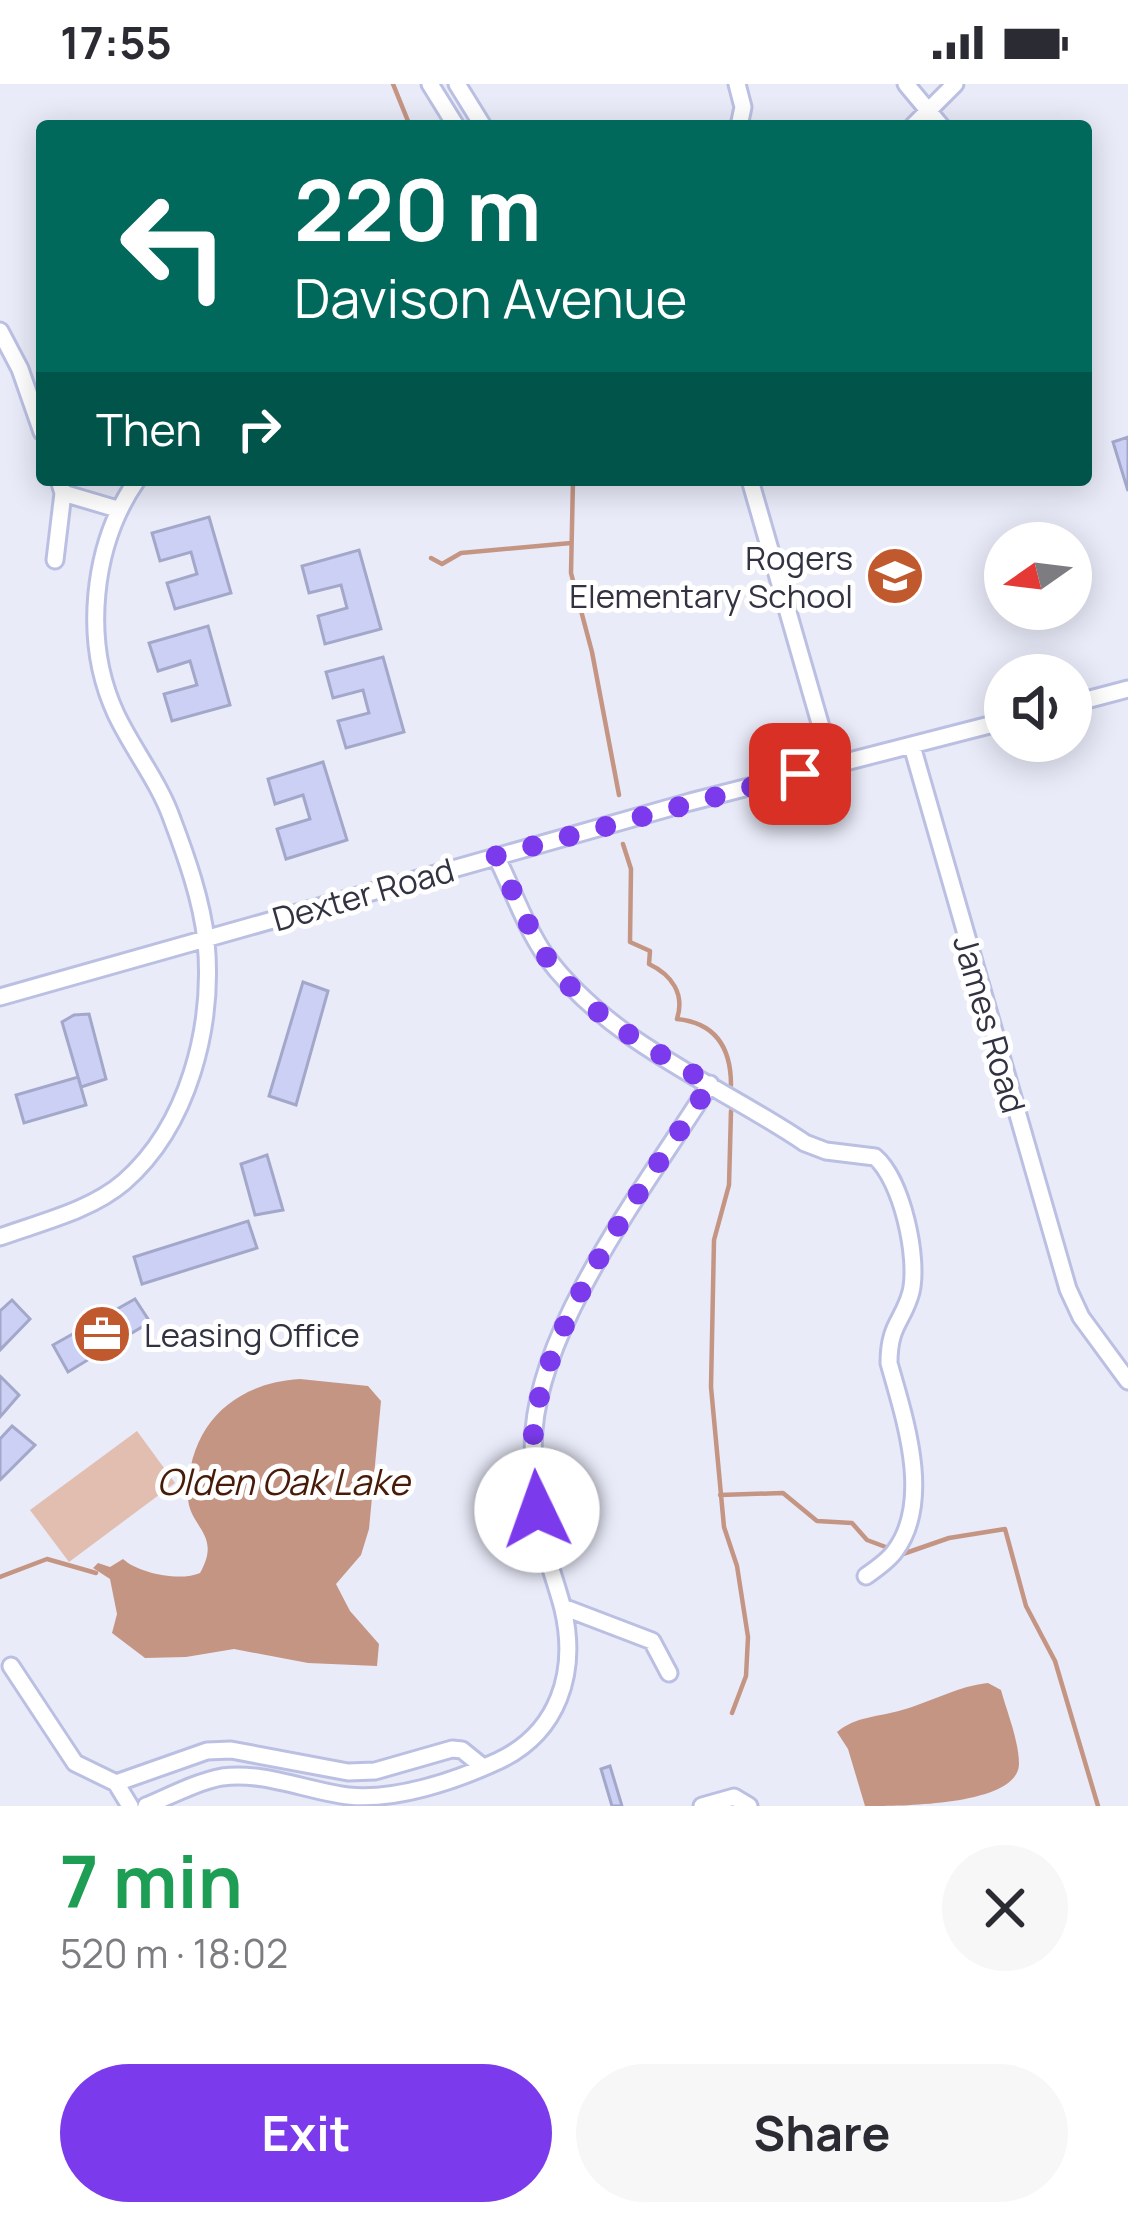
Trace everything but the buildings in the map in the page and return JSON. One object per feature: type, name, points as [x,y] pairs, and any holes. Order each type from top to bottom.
[{"type":"street","points":[[430,84],[452,120]]},
{"type":"street","points":[[457,84],[479,120]]},
{"type":"street","points":[[737,84],[743,107],[740,120]]},
{"type":"street","points":[[906,84],[935,120]]},
{"type":"street","points":[[919,120],[955,84]]},
{"type":"street","points":[[0,331],[36,415]]},
{"type":"street","points":[[55,560],[61,486],[117,509]]},
{"type":"street","points":[[0,1237],[96,1202],[124,1182],[164,1140],[192,1077],[208,986],[206,937],[171,815],[112,707],[104,670],[97,585],[117,509],[133,486]]},
{"type":"street","points":[[752,486],[832,765]]},
{"type":"street","points":[[1092,698],[1125,689],[1128,709]]},
{"type":"street","name":"Dexter Road","points":[[0,997],[496,856],[984,727]]},
{"type":"street","name":"James Road","points":[[912,746],[1073,1300],[1128,1381]]},
{"type":"street","points":[[496,856],[544,953],[580,995],[623,1031],[805,1143],[826,1151],[875,1157],[892,1178],[914,1263],[910,1298],[893,1325],[889,1351],[910,1437],[913,1486],[904,1535],[894,1553],[866,1576]]},
{"type":"street","points":[[146,1806],[224,1777],[368,1796],[440,1782],[483,1767],[522,1749],[540,1734],[554,1712],[567,1654],[562,1606],[537,1510],[534,1428],[543,1384],[579,1294],[710,1084]]},
{"type":"street","points":[[562,1606],[652,1641],[669,1672]]},
{"type":"street","points":[[11,1666],[75,1763],[116,1783],[130,1806]]},
{"type":"street","points":[[116,1783],[208,1751],[231,1750],[348,1772],[375,1771],[452,1749],[462,1750],[483,1767]]},
{"type":"street","points":[[702,1806],[734,1797],[749,1806]]},
{"type":"shaded area","points":[[137,1431],[175,1483],[69,1562],[30,1510]]},
{"type":"water","name":"Olden Oak Lake","points":[[300,1379],[368,1386],[381,1401],[369,1529],[361,1555],[336,1584],[350,1611],[379,1644],[377,1666],[308,1663],[234,1649],[145,1658],[112,1633],[117,1614],[110,1579],[93,1568],[98,1563],[110,1567],[123,1559],[160,1575],[200,1573],[208,1548],[188,1495],[196,1448],[219,1412],[236,1399],[276,1382]]},
{"type":"water","points":[[988,1683],[1001,1690],[1015,1736],[1019,1764],[1014,1778],[979,1796],[955,1801],[865,1806],[848,1749],[837,1732],[860,1720]]},
{"type":"waterway","points":[[393,84],[408,120]]},
{"type":"waterway","points":[[573,486],[571,573],[592,652],[619,795]]},
{"type":"waterway","points":[[431,558],[442,564],[461,553],[571,543]]},
{"type":"waterway","points":[[623,844],[631,869],[630,942],[650,951],[649,964],[675,986],[677,1019],[702,1026],[719,1040],[731,1085]]},
{"type":"waterway","points":[[731,1111],[729,1185],[714,1240],[711,1387],[724,1527],[737,1566],[748,1637],[746,1676],[732,1713]]},
{"type":"waterway","points":[[720,1495],[783,1493],[817,1521],[852,1523],[867,1540],[891,1549]]},
{"type":"waterway","points":[[900,1555],[949,1538],[1005,1529],[1026,1606],[1055,1661],[1098,1806]]},
{"type":"waterway","points":[[0,1577],[47,1559],[96,1573]]},
{"type":"place","name":"Rogers Elementary School","points":[[895,576]]},
{"type":"place","name":"Leasing Office","points":[[102,1334]]},
{"type":"route","points":[[537,1510],[534,1428],[556,1344],[579,1294],[710,1084],[623,1031],[580,995],[544,953],[496,856],[800,774]]}]
